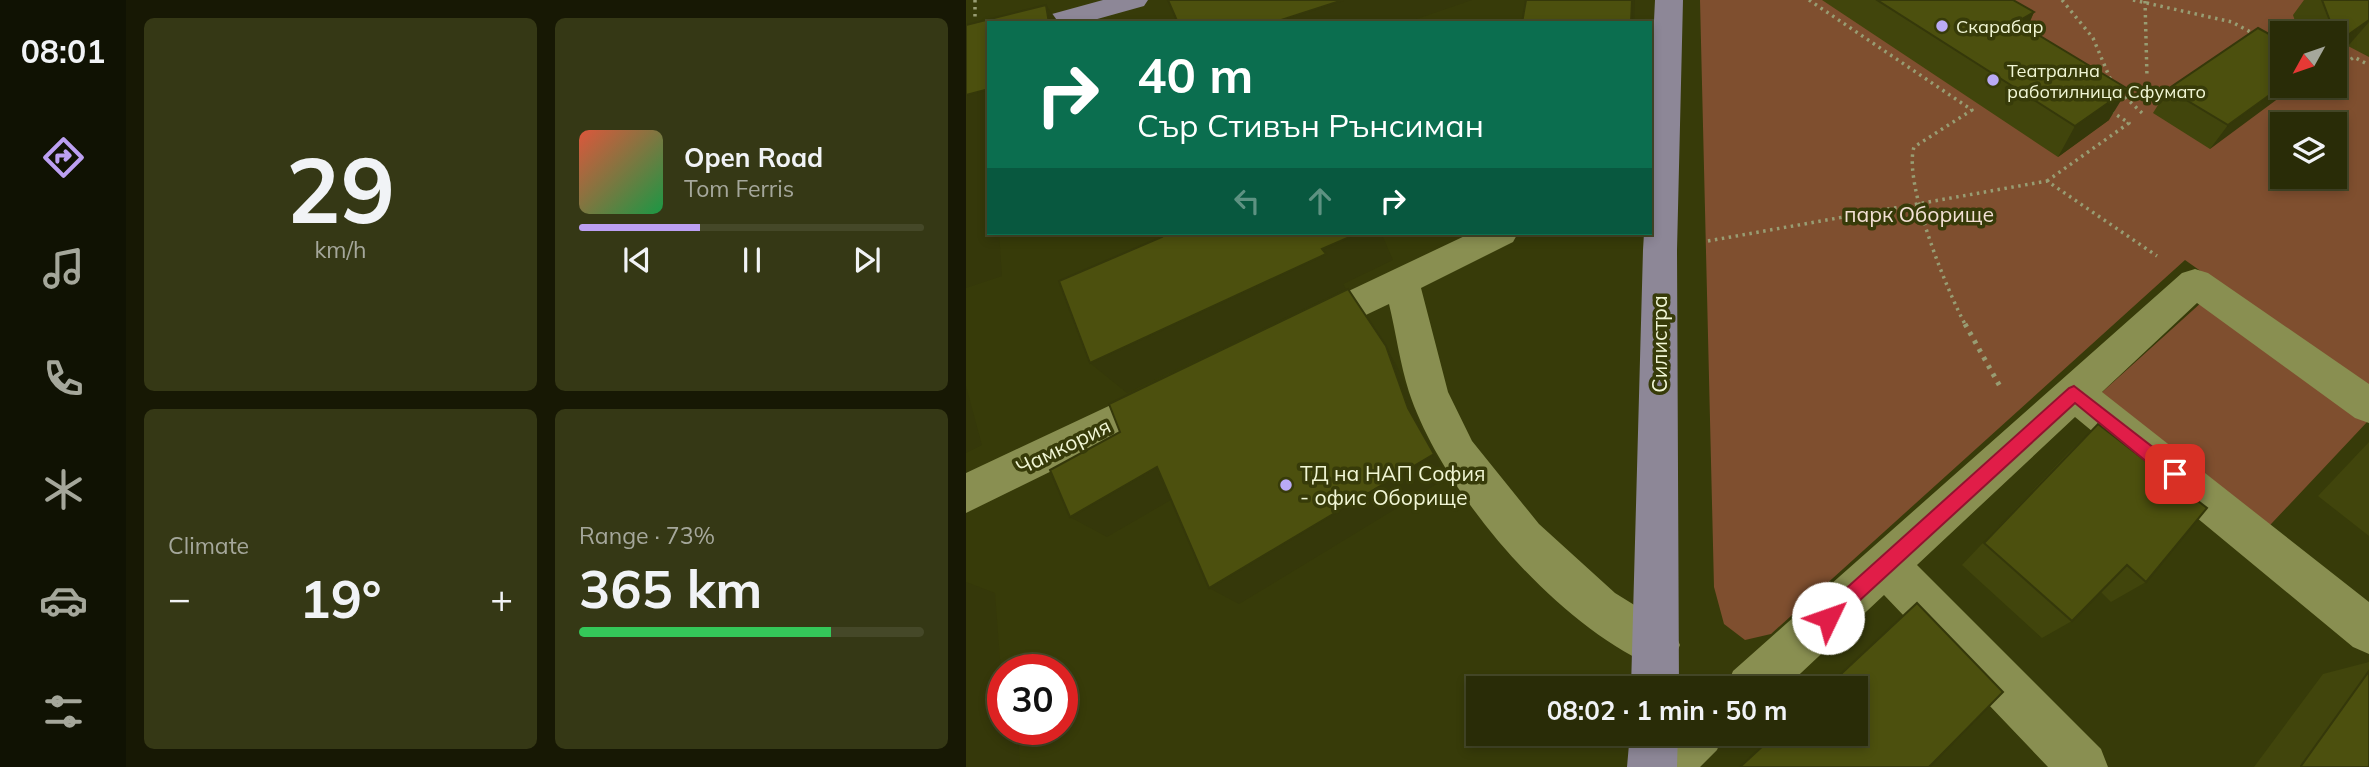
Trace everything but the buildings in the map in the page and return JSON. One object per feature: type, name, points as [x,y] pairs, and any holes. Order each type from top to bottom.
[{"type":"main road","points":[[1058,21],[1134,0]]},
{"type":"main road","name":"Силистра","points":[[1656,676],[1660,250],[1657,155],[1669,0]]},
{"type":"main road","points":[[1652,767],[1653,746]]},
{"type":"street","points":[[1275,343],[1497,235]]},
{"type":"street","points":[[1402,281],[1429,393],[1458,454],[1524,538],[1599,609],[1657,645]]},
{"type":"street","points":[[1763,676],[2195,283],[2369,407]]},
{"type":"street","name":"Чамкория","points":[[966,494],[1191,384]]},
{"type":"street","points":[[2074,393],[2369,631]]},
{"type":"street","points":[[1886,565],[2082,767]]},
{"type":"street","points":[[1663,767],[1686,746]]},
{"type":"path","points":[[975,0],[975,18]]},
{"type":"path","points":[[1810,0],[1972,110],[1914,147],[1909,160],[1919,203],[1952,300],[2027,436]]},
{"type":"path","points":[[2063,0],[2094,37],[2105,56],[2112,82],[2125,99],[2142,113]]},
{"type":"path","points":[[2133,0],[2232,22],[2262,38]]},
{"type":"path","points":[[2145,1],[2147,77]]},
{"type":"path","points":[[2347,62],[2354,57],[2369,65]]},
{"type":"path","points":[[1660,250],[2047,181],[2129,123],[2102,106]]},
{"type":"path","points":[[2047,181],[2195,283]]},
{"type":"green space","name":"парк Оборище","points":[[1700,0],[2369,0],[2369,390],[2185,260],[1771,634],[1745,640],[1724,624],[1714,587]]},
{"type":"green space","points":[[2203,301],[2368,421],[2256,540],[2089,404]]},
{"type":"place","name":"Скарабар","points":[[1942,26]]},
{"type":"place","name":"Театрална работилница Сфумато","points":[[1993,80]]},
{"type":"place","name":"ТД на НАП София - офис Оборище","points":[[1286,485]]},
{"type":"route","points":[[1828,618],[2074,393],[2175,474]]}]
